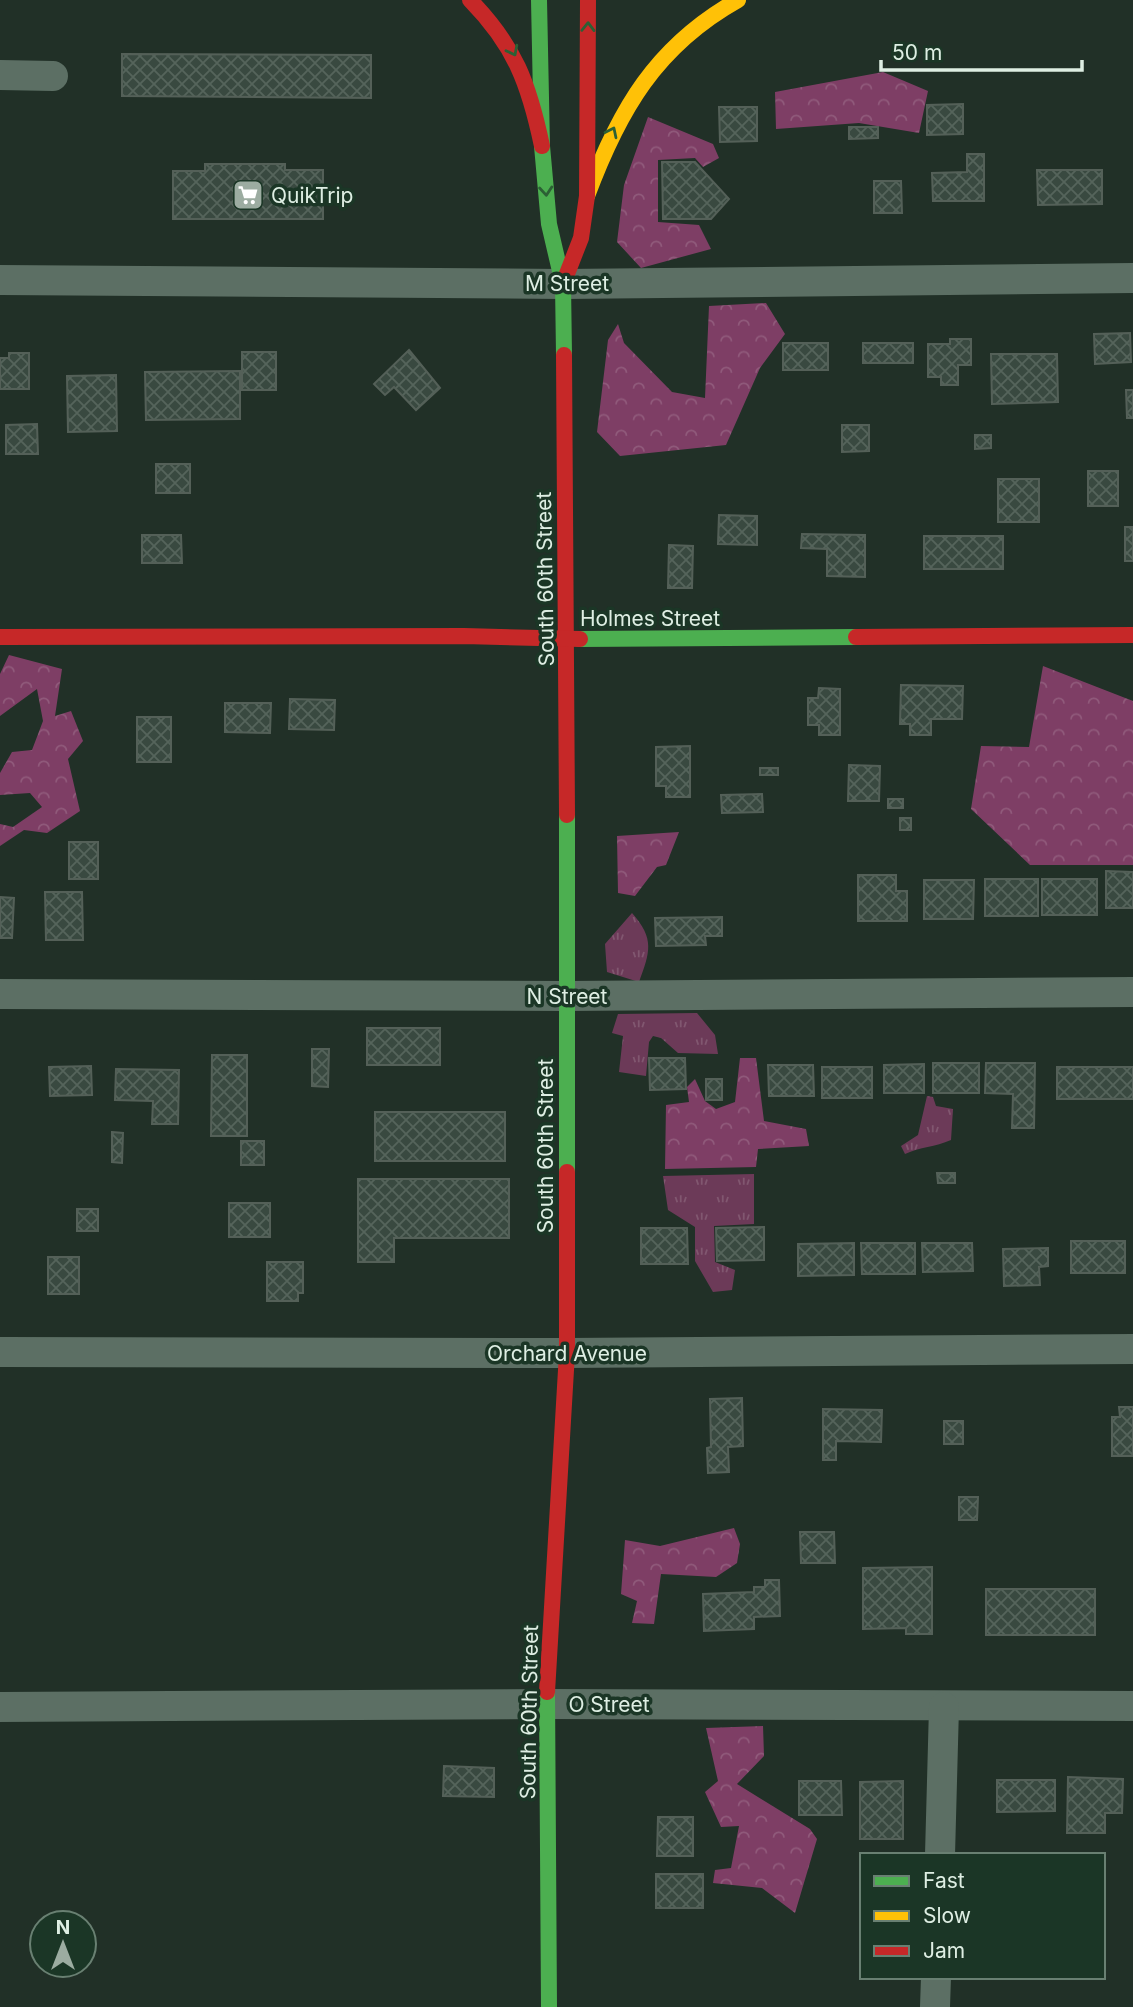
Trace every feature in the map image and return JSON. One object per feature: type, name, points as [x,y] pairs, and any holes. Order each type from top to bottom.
[{"type":"main road","points":[[470,0],[507,38],[516,55],[532,97],[542,146]]},
{"type":"main road","name":"South 60th Street","points":[[539,0],[542,146],[549,224],[563,284],[567,639],[567,1353],[546,1704],[549,2007]]},
{"type":"main road","name":"South 60th Street","points":[[563,284],[581,238],[587,196],[588,0]]},
{"type":"main road","points":[[587,196],[611,132],[649,73],[681,38],[703,20],[738,0]]},
{"type":"main road","name":"Holmes Street","points":[[0,637],[464,636],[567,639],[1133,635]]},
{"type":"street","points":[[0,75],[53,76]]},
{"type":"street","name":"M Street","points":[[0,280],[563,284],[1133,278]]},
{"type":"street","name":"N Street","points":[[0,994],[566,996],[1133,992]]},
{"type":"street","name":"Orchard Avenue","points":[[0,1352],[567,1353],[1133,1349]]},
{"type":"street","name":"O Street","points":[[0,1707],[546,1704],[1133,1706]]},
{"type":"street","points":[[940,1853],[944,1707]]},
{"type":"street","points":[[935,2007],[936,1979]]},
{"type":"green space","points":[[883,72],[928,91],[919,133],[859,123],[776,129],[775,92]]},
{"type":"green space","points":[[648,117],[713,144],[719,158],[703,167],[695,158],[658,160],[658,222],[699,225],[711,249],[641,268],[617,242],[624,185]]},
{"type":"green space","points":[[766,303],[785,334],[760,368],[726,445],[620,456],[597,432],[608,340],[618,324],[624,343],[672,392],[705,398],[709,306]]},
{"type":"green space","points":[[9,655],[62,669],[55,716],[71,711],[83,741],[68,759],[80,811],[47,833],[24,830],[0,846],[0,824],[13,827],[42,807],[30,793],[0,795],[0,773],[12,752],[32,750],[43,721],[37,689],[0,716],[0,674]]},
{"type":"green space","points":[[1043,666],[1133,701],[1133,865],[1030,865],[971,809],[981,746],[1029,747]]},
{"type":"green space","points":[[679,832],[666,865],[657,867],[635,896],[618,893],[617,836]]},
{"type":"green space","points":[[632,913],[644,931],[648,946],[639,982],[607,972],[605,944]]},
{"type":"green space","points":[[697,1013],[715,1035],[718,1054],[678,1053],[661,1038],[653,1036],[649,1042],[646,1076],[619,1072],[623,1036],[612,1033],[618,1014]]},
{"type":"green space","points":[[740,1058],[756,1058],[764,1121],[806,1129],[809,1146],[758,1149],[756,1167],[665,1169],[666,1105],[689,1102],[687,1087],[695,1079],[705,1101],[716,1109],[735,1102]]},
{"type":"green space","points":[[927,1096],[933,1097],[936,1106],[953,1109],[951,1140],[905,1154],[901,1146],[918,1135]]},
{"type":"green space","points":[[754,1174],[754,1224],[714,1226],[715,1262],[735,1270],[732,1290],[713,1292],[695,1261],[695,1227],[668,1210],[663,1176]]},
{"type":"green space","points":[[734,1528],[740,1544],[737,1563],[716,1577],[661,1574],[654,1624],[632,1623],[637,1601],[621,1594],[625,1540],[660,1546]]},
{"type":"green space","points":[[763,1726],[764,1756],[737,1784],[810,1829],[817,1839],[795,1913],[762,1888],[713,1883],[715,1870],[731,1868],[739,1826],[721,1827],[705,1792],[718,1781],[706,1728]]},
{"type":"building","points":[[122,54],[371,55],[371,98],[122,96]]},
{"type":"building","points":[[963,104],[963,134],[927,135],[927,105]]},
{"type":"building","points":[[719,107],[757,107],[757,141],[720,142]]},
{"type":"building","points":[[849,127],[878,127],[878,138],[849,139]]},
{"type":"building","points":[[967,154],[984,154],[984,201],[933,201],[932,173],[967,172]]},
{"type":"building","points":[[662,162],[695,162],[729,199],[711,219],[663,219]]},
{"type":"building","points":[[205,164],[285,164],[285,170],[323,170],[323,219],[173,219],[173,171],[205,171]]},
{"type":"building","points":[[1037,170],[1102,170],[1102,204],[1038,205]]},
{"type":"building","points":[[874,181],[901,181],[902,213],[874,213]]},
{"type":"building","points":[[1130,333],[1131,362],[1095,364],[1094,334]]},
{"type":"building","points":[[950,339],[971,339],[971,365],[958,365],[958,385],[941,385],[941,377],[928,377],[928,344],[950,344]]},
{"type":"building","points":[[783,343],[828,343],[828,370],[783,370]]},
{"type":"building","points":[[863,343],[913,343],[913,363],[863,363]]},
{"type":"building","points":[[409,350],[440,388],[416,410],[394,387],[385,395],[374,384]]},
{"type":"building","points":[[242,352],[276,352],[276,390],[242,390]]},
{"type":"building","points":[[9,353],[29,353],[29,389],[0,389],[0,358],[9,358]]},
{"type":"building","points":[[991,354],[1057,354],[1058,402],[992,404]]},
{"type":"building","points":[[240,371],[240,419],[146,420],[145,372]]},
{"type":"building","points":[[116,375],[117,431],[68,432],[67,376]]},
{"type":"building","points":[[1126,390],[1133,390],[1133,418],[1127,418]]},
{"type":"building","points":[[37,424],[38,454],[6,454],[6,425]]},
{"type":"building","points":[[842,425],[869,425],[869,451],[842,452]]},
{"type":"building","points":[[975,435],[991,435],[991,448],[975,449]]},
{"type":"building","points":[[156,464],[190,464],[190,493],[156,493]]},
{"type":"building","points":[[1088,471],[1118,471],[1118,506],[1088,506]]},
{"type":"building","points":[[998,479],[1039,479],[1039,522],[998,522]]},
{"type":"building","points":[[719,515],[757,516],[757,545],[718,544]]},
{"type":"building","points":[[1125,527],[1133,527],[1133,561],[1125,561]]},
{"type":"building","points":[[802,534],[865,535],[865,577],[827,576],[827,549],[801,548]]},
{"type":"building","points":[[142,535],[181,535],[182,563],[142,563]]},
{"type":"building","points":[[924,536],[1003,536],[1003,569],[924,569]]},
{"type":"building","points":[[669,545],[693,546],[692,588],[668,588]]},
{"type":"building","points":[[901,685],[963,686],[962,719],[931,719],[931,735],[910,735],[910,724],[900,724]]},
{"type":"building","points":[[819,688],[840,689],[840,735],[819,735],[819,725],[808,725],[808,698],[818,698]]},
{"type":"building","points":[[290,699],[335,700],[334,730],[289,729]]},
{"type":"building","points":[[225,703],[271,703],[270,733],[225,732]]},
{"type":"building","points":[[137,717],[171,717],[171,762],[137,762]]},
{"type":"building","points":[[690,746],[690,797],[666,797],[666,786],[656,786],[656,747]]},
{"type":"building","points":[[849,765],[880,766],[879,801],[848,801]]},
{"type":"building","points":[[760,768],[778,768],[778,775],[760,775]]},
{"type":"building","points":[[762,794],[763,812],[722,813],[721,795]]},
{"type":"building","points":[[888,799],[903,799],[903,808],[888,808]]},
{"type":"building","points":[[900,818],[911,818],[911,830],[900,830]]},
{"type":"building","points":[[69,842],[98,842],[98,879],[69,879]]},
{"type":"building","points":[[1106,871],[1133,872],[1133,908],[1106,908]]},
{"type":"building","points":[[858,875],[896,875],[896,891],[907,891],[907,921],[858,921]]},
{"type":"building","points":[[985,879],[1038,879],[1038,916],[985,916]]},
{"type":"building","points":[[1042,879],[1097,879],[1097,915],[1042,915]]},
{"type":"building","points":[[924,880],[974,880],[973,919],[924,919]]},
{"type":"building","points":[[45,892],[82,892],[83,940],[46,940]]},
{"type":"building","points":[[0,897],[14,898],[12,938],[0,938]]},
{"type":"building","points":[[722,917],[722,936],[705,936],[706,945],[656,946],[655,918]]},
{"type":"building","points":[[367,1028],[440,1028],[440,1065],[367,1065]]},
{"type":"building","points":[[312,1049],[329,1049],[328,1087],[312,1086]]},
{"type":"building","points":[[212,1055],[247,1055],[247,1136],[211,1136]]},
{"type":"building","points":[[649,1058],[685,1058],[686,1089],[650,1090]]},
{"type":"building","points":[[933,1063],[979,1063],[979,1093],[933,1093]]},
{"type":"building","points":[[986,1063],[1035,1063],[1034,1128],[1012,1128],[1013,1094],[985,1093]]},
{"type":"building","points":[[924,1064],[924,1093],[884,1093],[884,1065]]},
{"type":"building","points":[[768,1065],[813,1065],[814,1096],[769,1096]]},
{"type":"building","points":[[91,1066],[92,1095],[50,1096],[49,1067]]},
{"type":"building","points":[[822,1067],[872,1067],[872,1098],[822,1098]]},
{"type":"building","points":[[1057,1067],[1133,1067],[1133,1099],[1057,1099]]},
{"type":"building","points":[[116,1069],[179,1070],[178,1124],[152,1124],[153,1101],[115,1100]]},
{"type":"building","points":[[706,1079],[722,1079],[722,1100],[706,1100]]},
{"type":"building","points":[[375,1112],[505,1112],[505,1161],[375,1161]]},
{"type":"building","points":[[112,1132],[123,1133],[122,1163],[112,1162]]},
{"type":"building","points":[[241,1141],[264,1141],[264,1165],[241,1165]]},
{"type":"building","points":[[937,1173],[955,1173],[955,1183],[938,1183]]},
{"type":"building","points":[[358,1179],[509,1179],[509,1238],[394,1238],[394,1262],[358,1262]]},
{"type":"building","points":[[229,1203],[270,1203],[270,1237],[229,1237]]},
{"type":"building","points":[[77,1209],[98,1209],[98,1231],[77,1231]]},
{"type":"building","points":[[764,1227],[764,1260],[717,1261],[716,1228]]},
{"type":"building","points":[[641,1228],[687,1228],[688,1264],[641,1264]]},
{"type":"building","points":[[1071,1241],[1125,1241],[1125,1273],[1071,1273]]},
{"type":"building","points":[[854,1243],[854,1275],[798,1276],[798,1244]]},
{"type":"building","points":[[861,1243],[915,1243],[915,1274],[862,1274]]},
{"type":"building","points":[[922,1243],[972,1243],[973,1271],[923,1272]]},
{"type":"building","points":[[1048,1248],[1048,1266],[1039,1267],[1040,1285],[1004,1286],[1003,1249]]},
{"type":"building","points":[[48,1257],[79,1257],[79,1294],[48,1294]]},
{"type":"building","points":[[267,1262],[303,1262],[303,1293],[298,1293],[298,1301],[267,1301]]},
{"type":"building","points":[[742,1398],[743,1446],[728,1447],[729,1472],[708,1473],[707,1448],[711,1447],[710,1399]]},
{"type":"building","points":[[1119,1407],[1133,1407],[1133,1456],[1112,1456],[1112,1417],[1120,1417]]},
{"type":"building","points":[[823,1409],[882,1410],[881,1442],[836,1441],[836,1460],[823,1460]]},
{"type":"building","points":[[944,1421],[963,1421],[963,1444],[944,1444]]},
{"type":"building","points":[[959,1497],[978,1497],[977,1520],[959,1520]]},
{"type":"building","points":[[800,1532],[834,1532],[835,1563],[801,1563]]},
{"type":"building","points":[[932,1567],[932,1634],[906,1634],[906,1628],[863,1629],[863,1568]]},
{"type":"building","points":[[765,1580],[779,1580],[780,1616],[754,1617],[754,1629],[704,1631],[703,1594],[754,1592],[754,1587],[765,1587]]},
{"type":"building","points":[[986,1589],[1095,1589],[1095,1635],[986,1635]]},
{"type":"building","points":[[444,1766],[494,1768],[494,1797],[443,1796]]},
{"type":"building","points":[[1068,1777],[1123,1779],[1122,1813],[1105,1813],[1105,1833],[1067,1833]]},
{"type":"building","points":[[997,1780],[1055,1780],[1055,1811],[997,1812]]},
{"type":"building","points":[[799,1781],[841,1781],[842,1815],[799,1815]]},
{"type":"building","points":[[903,1781],[903,1839],[860,1839],[860,1782]]},
{"type":"building","points":[[658,1817],[693,1817],[693,1856],[657,1856]]},
{"type":"building","points":[[656,1874],[703,1874],[703,1908],[656,1908]]},
{"type":"traffic: fast","points":[[539,0],[542,146],[549,224],[563,284],[564,355]]},
{"type":"traffic: fast","points":[[580,639],[856,637]]},
{"type":"traffic: fast","points":[[567,815],[567,1172]]},
{"type":"traffic: fast","points":[[547,1692],[549,2007]]},
{"type":"traffic: slow","points":[[587,196],[627,108],[644,83],[684,38],[738,0]]},
{"type":"traffic: jam","points":[[470,0],[498,34],[518,67],[532,104],[542,146]]},
{"type":"traffic: jam","points":[[563,284],[581,238],[587,196],[588,0]]},
{"type":"traffic: jam","points":[[564,355],[567,815]]},
{"type":"traffic: jam","points":[[856,637],[1133,635]]},
{"type":"traffic: jam","points":[[0,637],[464,636],[580,639]]},
{"type":"traffic: jam","points":[[547,1692],[567,1353],[567,1172]]},
{"type":"place","name":"QuikTrip","points":[[248,195]]}]
